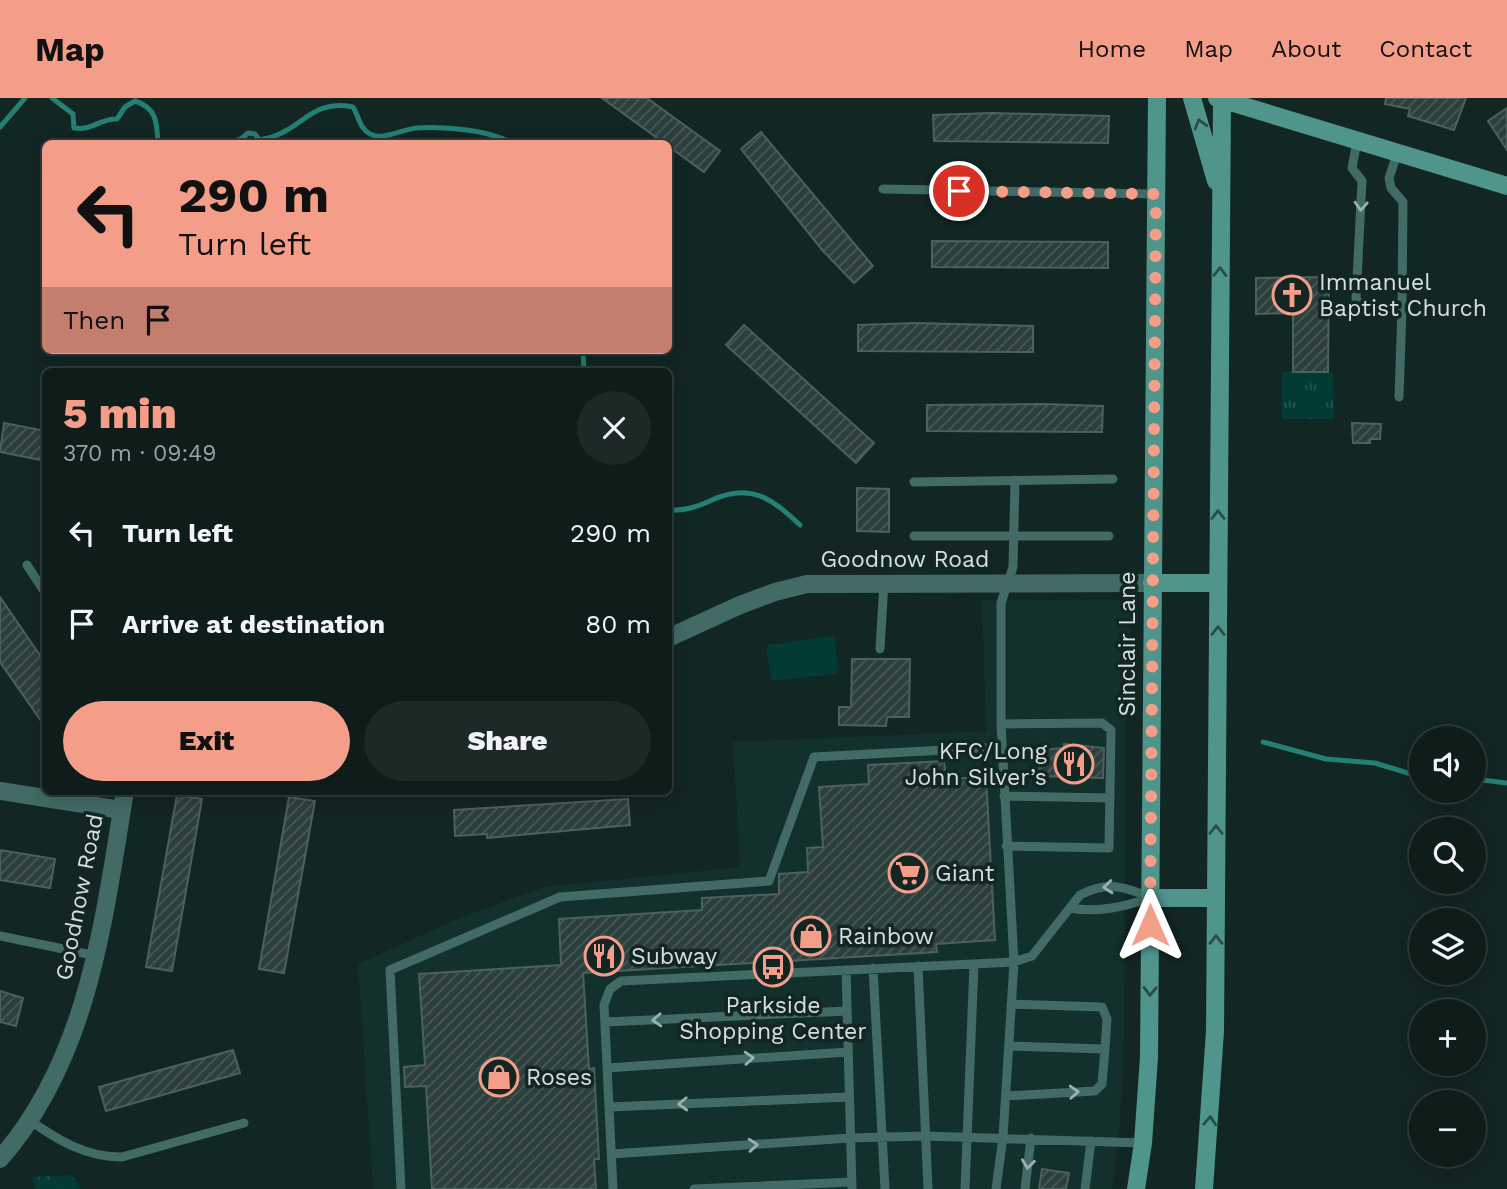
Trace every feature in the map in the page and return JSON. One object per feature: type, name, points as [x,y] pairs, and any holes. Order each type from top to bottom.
[{"type":"street","name":"Sinclair Lane","points":[[1136,1189],[1143,1143],[1149,1057],[1157,98]]},
{"type":"street","points":[[1192,98],[1221,197]]},
{"type":"street","points":[[1204,1189],[1213,1088],[1216,898],[1220,99],[1507,186]]},
{"type":"street","points":[[1152,583],[1218,583]]},
{"type":"street","name":"Goodnow Road","points":[[672,636],[775,592],[807,584],[1152,583]]},
{"type":"street","points":[[0,791],[121,810]]},
{"type":"street","name":"Goodnow Road","points":[[0,1159],[44,1095],[75,1030],[97,956],[124,795]]},
{"type":"street","points":[[1150,898],[1216,898]]},
{"type":"lane","points":[[1357,141],[1352,168],[1362,181],[1356,299],[1364,307],[1402,309]]},
{"type":"lane","points":[[1397,154],[1389,178],[1391,188],[1403,202],[1399,397]]},
{"type":"lane","points":[[883,189],[1156,194]]},
{"type":"lane","points":[[914,482],[1113,479]]},
{"type":"lane","points":[[996,1189],[1003,1137],[1014,962],[1001,747],[1001,603],[1013,567],[1015,480]]},
{"type":"lane","points":[[914,536],[1109,536]]},
{"type":"lane","points":[[27,565],[42,588]]},
{"type":"lane","points":[[880,649],[884,582]]},
{"type":"lane","points":[[1001,724],[1102,723],[1111,730],[1109,848],[1006,846]]},
{"type":"lane","points":[[401,1189],[390,970],[560,897],[769,881],[814,757],[1001,747]]},
{"type":"lane","points":[[1004,796],[1110,799]]},
{"type":"lane","points":[[614,1189],[605,1022],[606,996],[621,981],[1014,962],[1032,956],[1080,895],[1104,885],[1124,886],[1150,898]]},
{"type":"lane","points":[[1070,908],[1095,911],[1150,898]]},
{"type":"lane","points":[[0,936],[97,956]]},
{"type":"lane","points":[[965,1189],[974,964]]},
{"type":"lane","points":[[918,966],[929,1189]]},
{"type":"lane","points":[[873,968],[885,1189]]},
{"type":"lane","points":[[694,1189],[852,1185],[846,970]]},
{"type":"lane","points":[[1006,1096],[1095,1091],[1102,1084],[1107,1019],[1101,1007],[1011,1004]]},
{"type":"lane","points":[[605,1022],[847,1011]]},
{"type":"lane","points":[[1009,1046],[1105,1049]]},
{"type":"lane","points":[[607,1068],[848,1052]]},
{"type":"lane","points":[[609,1107],[849,1097]]},
{"type":"lane","points":[[29,1120],[55,1138],[102,1157],[121,1157],[244,1123]]},
{"type":"lane","points":[[612,1154],[850,1138],[926,1136],[1143,1143]]},
{"type":"lane","points":[[1025,1189],[1031,1138]]},
{"type":"lane","points":[[1085,1189],[1091,1141]]},
{"type":"shaded area","name":"Parkside Shopping Center","points":[[982,600],[1132,600],[1126,696],[1124,1035],[1120,1122],[1112,1189],[373,1189],[358,964],[460,918],[544,887],[740,867],[733,742],[986,731]]},
{"type":"green space","points":[[1282,372],[1333,373],[1334,419],[1282,419]]},
{"type":"green space","points":[[832,636],[835,639],[838,670],[835,674],[772,681],[766,648],[768,645]]},
{"type":"green space","points":[[72,1175],[81,1189],[36,1189],[32,1177]]},
{"type":"building","points":[[602,98],[647,98],[720,151],[704,172],[672,149],[672,140],[660,140]]},
{"type":"building","points":[[1386,98],[1466,98],[1454,130],[1408,116],[1410,109],[1385,104]]},
{"type":"building","points":[[1507,108],[1507,150],[1488,121]]},
{"type":"building","points":[[992,113],[1109,116],[1108,143],[934,141],[933,115]]},
{"type":"building","points":[[761,132],[873,266],[854,283],[823,251],[741,149]]},
{"type":"building","points":[[932,241],[1108,242],[1108,268],[932,267]]},
{"type":"building","points":[[1329,277],[1328,372],[1293,372],[1293,313],[1256,314],[1256,278]]},
{"type":"building","points":[[916,323],[1033,326],[1033,352],[858,351],[858,325]]},
{"type":"building","points":[[744,325],[874,443],[856,463],[726,345]]},
{"type":"building","points":[[927,405],[1103,406],[1102,432],[927,431]]},
{"type":"building","points":[[4,423],[42,430],[42,460],[0,452]]},
{"type":"building","points":[[1352,423],[1381,424],[1380,439],[1370,439],[1370,443],[1353,443]]},
{"type":"building","points":[[857,488],[889,489],[889,532],[857,531]]},
{"type":"building","points":[[0,597],[42,658],[42,722],[0,662]]},
{"type":"building","points":[[852,659],[910,659],[909,717],[887,717],[886,726],[839,725],[839,707],[851,707]]},
{"type":"building","points":[[1064,744],[1104,748],[1103,778],[1040,776],[1038,750],[1064,748]]},
{"type":"building","points":[[944,761],[946,779],[986,777],[995,940],[936,944],[937,952],[583,973],[589,1069],[594,1068],[599,1159],[594,1159],[596,1189],[432,1189],[426,1086],[405,1087],[404,1067],[425,1065],[419,974],[561,965],[559,919],[702,910],[702,898],[779,894],[779,874],[808,872],[807,848],[823,847],[819,787],[869,784],[868,765]]},
{"type":"building","points":[[177,795],[202,799],[172,971],[146,967]]},
{"type":"building","points":[[289,797],[315,801],[284,973],[259,969]]},
{"type":"building","points":[[628,799],[630,825],[487,838],[487,834],[455,836],[454,810]]},
{"type":"building","points":[[0,850],[55,859],[50,888],[0,880]]},
{"type":"building","points":[[0,991],[23,998],[16,1026],[0,1022]]},
{"type":"building","points":[[233,1050],[240,1073],[106,1111],[99,1087]]},
{"type":"building","points":[[1042,1169],[1069,1173],[1066,1189],[1039,1189]]},
{"type":"waterway","points":[[0,127],[25,98]]},
{"type":"waterway","points":[[52,98],[73,114],[74,128],[117,119],[125,107],[135,101],[152,112],[158,140]]},
{"type":"waterway","points":[[259,140],[286,131],[315,112],[338,106],[353,107],[364,129],[375,136],[417,128],[440,128],[480,132],[506,140]]},
{"type":"waterway","points":[[238,140],[248,133],[255,134],[259,140]]},
{"type":"waterway","points":[[583,354],[584,368]]},
{"type":"waterway","points":[[672,510],[691,508],[726,495],[750,493],[770,501],[800,525]]},
{"type":"waterway","points":[[1263,742],[1326,759],[1375,763],[1409,773]]},
{"type":"waterway","points":[[1486,780],[1507,783]]},
{"type":"place","name":"Immanuel Baptist Church","points":[[1292,295]]},
{"type":"place","name":"KFC/Long John Silver’s","points":[[1074,764]]},
{"type":"place","name":"Giant","points":[[908,873]]},
{"type":"place","name":"Rainbow","points":[[811,936]]},
{"type":"place","name":"Subway","points":[[604,956]]},
{"type":"place","name":"Parkside Shopping Center","points":[[773,967]]},
{"type":"place","name":"Roses","points":[[499,1077]]},
{"type":"route","points":[[959,191],[1156,194],[1150,925]]}]
